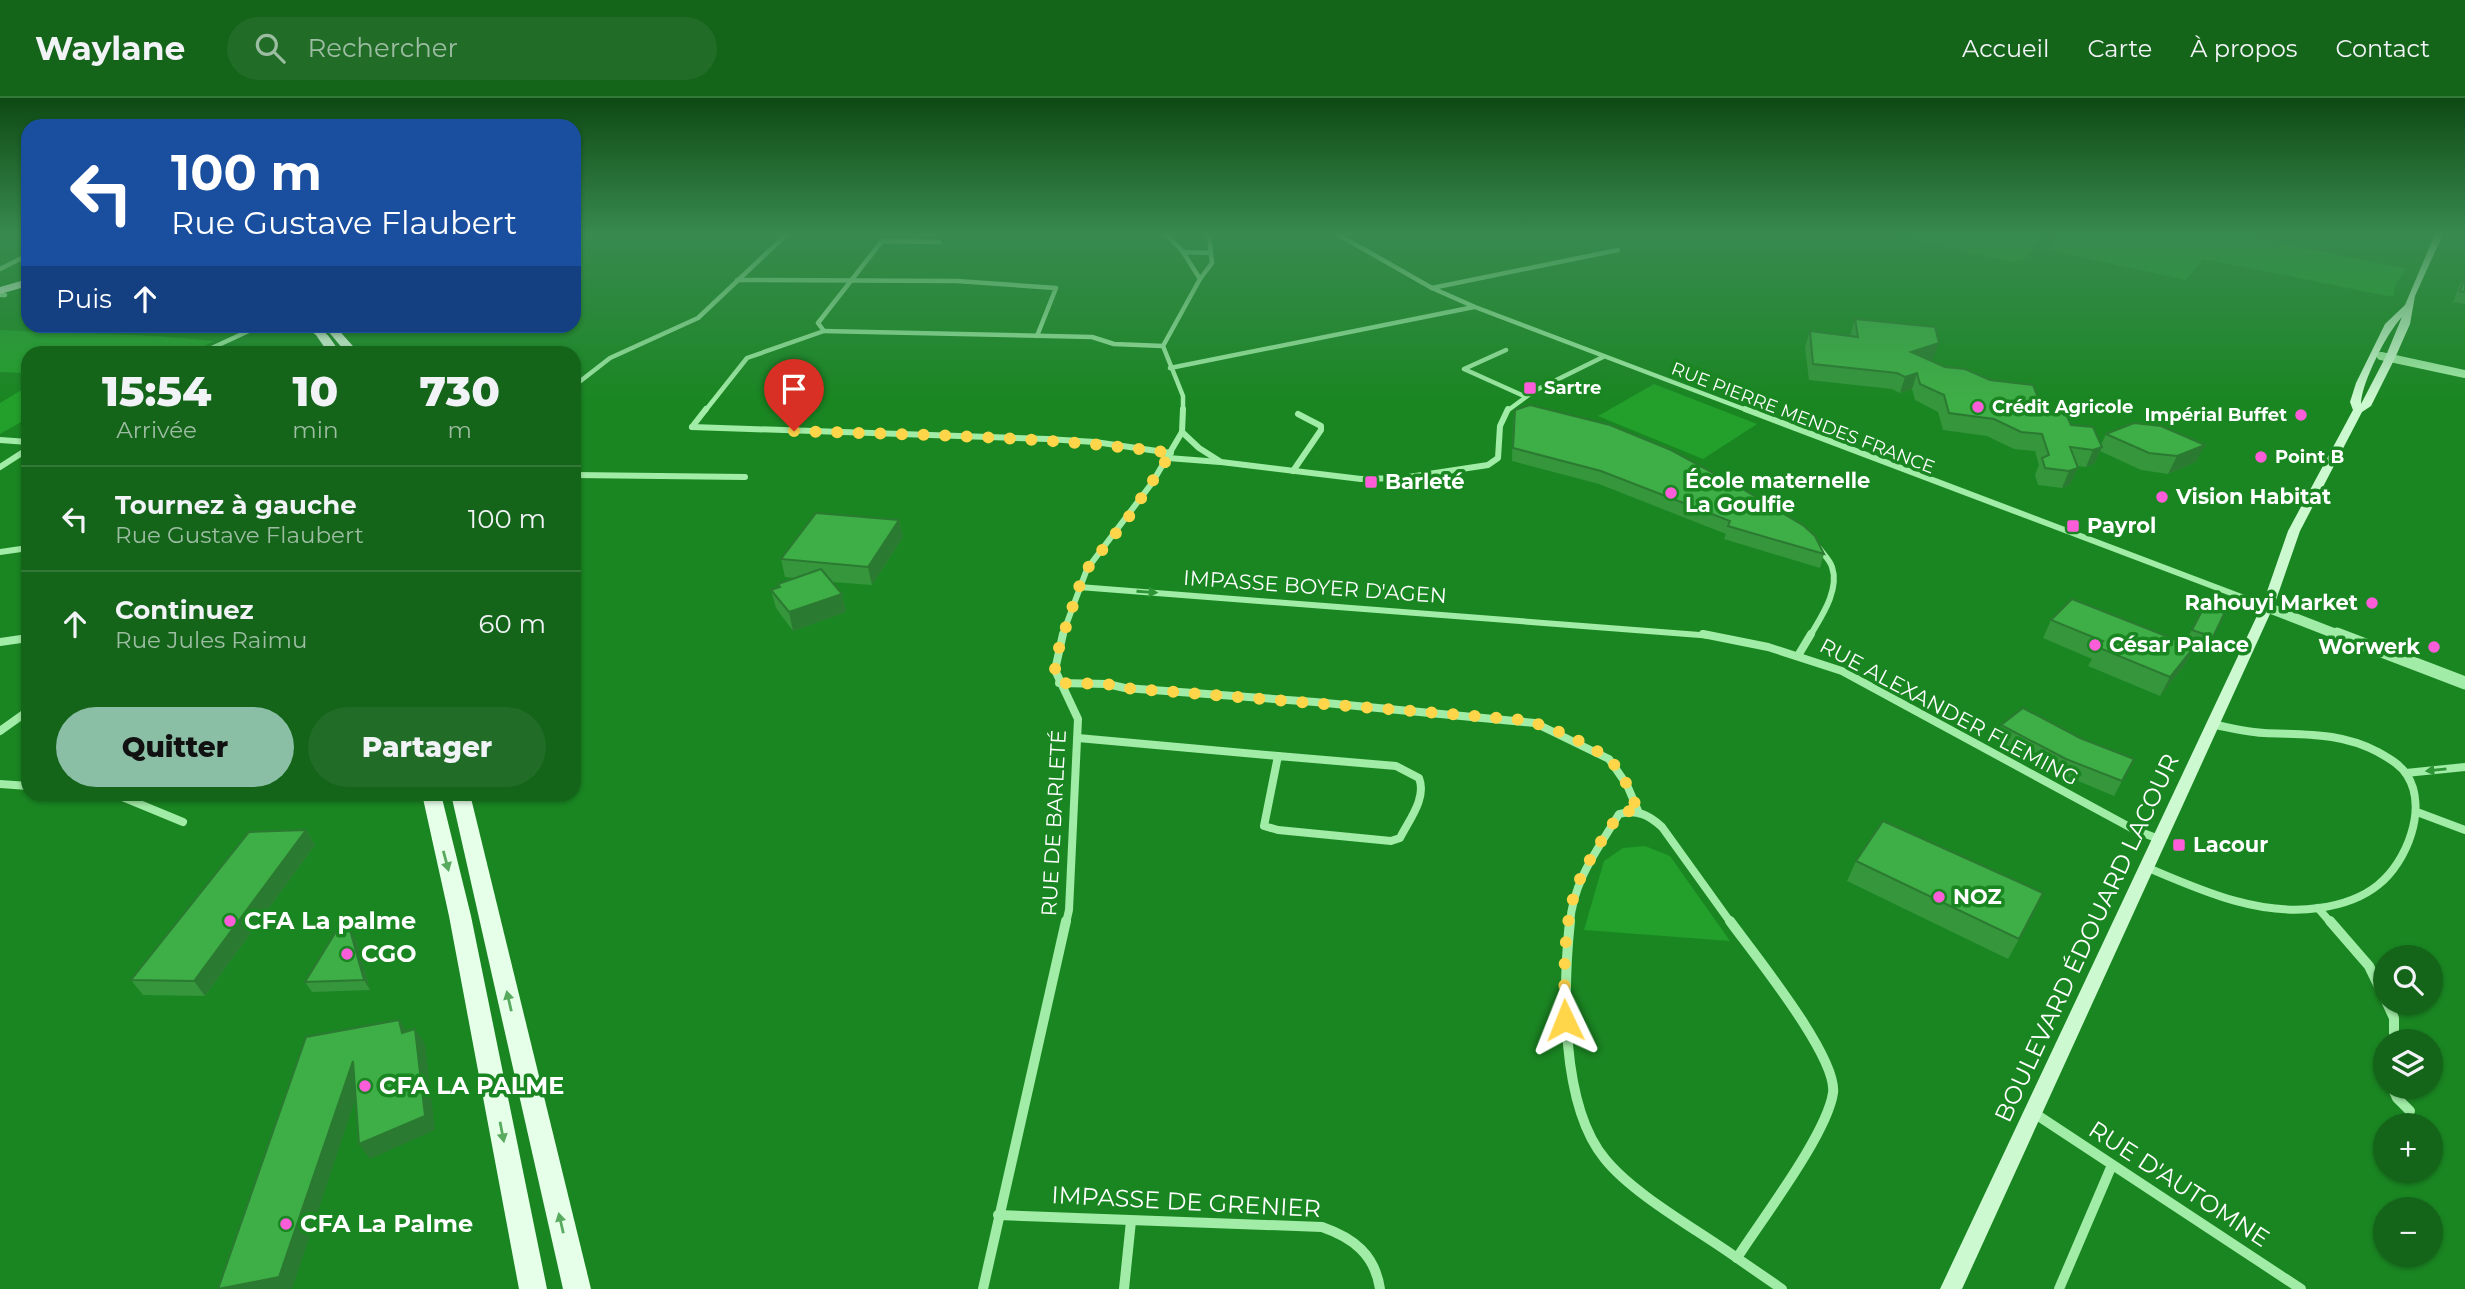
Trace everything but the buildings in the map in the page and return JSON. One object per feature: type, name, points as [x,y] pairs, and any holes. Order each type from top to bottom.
[{"type":"main road","points":[[2385,357],[2405,324],[2407,307],[2415,290]]},
{"type":"main road","points":[[2387,330],[2392,334],[2377,382],[2366,406],[2358,410],[2355,402],[2361,383],[2387,330],[2407,307]]},
{"type":"main road","name":"BOULEVARD ÉDOUARD LACOUR","points":[[1951,1289],[2257,626],[2269,608],[2294,533],[2322,474],[2358,410]]},
{"type":"main road","points":[[433,801],[460,916],[533,1289]]},
{"type":"main road","points":[[462,801],[577,1289]]},
{"type":"street","points":[[581,381],[610,358],[698,318],[727,290]]},
{"type":"street","points":[[824,331],[818,323],[843,290]]},
{"type":"street","points":[[1037,336],[1055,290]]},
{"type":"street","points":[[1194,290],[1163,346],[1114,344],[1092,337],[824,331],[747,358],[692,427],[1096,442],[1293,471],[1361,479],[1402,478],[1488,465],[1498,458],[1500,422],[1509,407],[1524,396],[1603,357]]},
{"type":"street","name":"RUE PIERRE MENDES FRANCE","points":[[1436,290],[1603,357],[2269,608]]},
{"type":"street","points":[[1170,368],[1475,307]]},
{"type":"street","points":[[214,346],[237,333]]},
{"type":"street","name":"RUE DE BARLETÉ","points":[[983,1289],[1069,910],[1078,738],[1076,711],[1059,683],[1055,670],[1056,657],[1087,569],[1128,518],[1182,432],[1183,397],[1163,346]]},
{"type":"street","points":[[1506,350],[1464,369],[1524,396]]},
{"type":"street","points":[[2385,357],[2465,374]]},
{"type":"street","points":[[1509,407],[1520,410]]},
{"type":"street","points":[[1293,471],[1321,430],[1321,426],[1298,414]]},
{"type":"street","points":[[1182,432],[1199,448],[1221,462]]},
{"type":"street","points":[[0,440],[21,442]]},
{"type":"street","points":[[0,467],[21,454]]},
{"type":"street","points":[[581,475],[745,477]]},
{"type":"street","points":[[1799,654],[1829,597],[1834,581],[1831,563],[1809,537]]},
{"type":"street","points":[[0,552],[21,549]]},
{"type":"street","name":"IMPASSE BOYER D'AGEN","points":[[1079,587],[1549,622]]},
{"type":"street","points":[[2269,608],[2465,683]]},
{"type":"street","name":"RUE ALEXANDER FLEMING","points":[[1549,622],[1691,632],[1754,642],[1799,654],[1842,671],[2135,830],[2159,839]]},
{"type":"street","points":[[0,642],[21,639]]},
{"type":"street","points":[[1059,683],[1107,684],[1125,688],[1524,720],[1549,728],[1609,759],[1627,785],[1639,813]]},
{"type":"street","points":[[0,731],[21,715]]},
{"type":"street","points":[[2212,724],[2264,733],[2315,731],[2340,736],[2364,745],[2406,773],[2465,767]]},
{"type":"street","points":[[1078,738],[1278,754],[1396,766],[1419,778],[1422,786],[1421,797],[1400,838],[1391,841],[1278,830],[1264,826],[1278,754]]},
{"type":"street","points":[[2146,867],[2245,902],[2281,908],[2318,908],[2365,893],[2382,882],[2400,861],[2417,812],[2406,773]]},
{"type":"street","points":[[0,784],[21,786]]},
{"type":"street","points":[[132,801],[183,822]]},
{"type":"street","points":[[1737,1258],[1820,1129],[1833,1092],[1831,1071],[1810,1032],[1712,891],[1662,827],[1648,815],[1628,811],[1619,814],[1581,876],[1571,907],[1564,982],[1565,1020],[1580,1113],[1603,1157],[1624,1179],[1737,1258],[1782,1289]]},
{"type":"street","points":[[2417,812],[2465,830]]},
{"type":"street","points":[[2318,908],[2369,966],[2373,974]]},
{"type":"street","points":[[2398,1099],[2410,1111]]},
{"type":"street","name":"RUE D'AUTOMNE","points":[[2034,1113],[2301,1289]]},
{"type":"street","points":[[2063,1286],[2112,1165]]},
{"type":"street","name":"IMPASSE DE GRENIER","points":[[998,1215],[1322,1227],[1354,1240],[1371,1259],[1380,1289]]},
{"type":"street","points":[[1124,1289],[1131,1221]]},
{"type":"green space","points":[[2356,290],[2394,290],[2393,297]]},
{"type":"green space","points":[[0,330],[214,341],[204,346],[21,346],[21,373],[0,372]]},
{"type":"green space","points":[[1654,384],[1757,424],[1703,459],[1598,416]]},
{"type":"green space","points":[[21,390],[21,422],[0,434],[0,403]]},
{"type":"green space","points":[[1645,846],[1670,856],[1730,941],[1584,930],[1604,861],[1623,848]]},
{"type":"place","name":"Sartre","points":[[1530,388]]},
{"type":"place","name":"Crédit Agricole","points":[[1978,407]]},
{"type":"place","name":"Impérial Buffet","points":[[2301,415]]},
{"type":"place","name":"Point B","points":[[2261,457]]},
{"type":"place","name":"Barleté","points":[[1371,482]]},
{"type":"place","name":"École maternelle La Goulfie","points":[[1671,493]]},
{"type":"place","name":"Vision Habitat","points":[[2162,497]]},
{"type":"place","name":"Payrol","points":[[2073,526]]},
{"type":"place","name":"Rahouyi Market","points":[[2372,603]]},
{"type":"place","name":"César Palace","points":[[2095,645]]},
{"type":"place","name":"Worwerk","points":[[2434,647]]},
{"type":"place","name":"Lacour","points":[[2179,845]]},
{"type":"place","name":"NOZ","points":[[1939,897]]},
{"type":"place","name":"CFA La palme","points":[[230,921]]},
{"type":"place","name":"CGO","points":[[347,954]]},
{"type":"place","name":"CFA LA PALME","points":[[365,1086]]},
{"type":"place","name":"CFA La Palme","points":[[286,1224]]},
{"type":"route","points":[[794,431],[1047,439],[1096,442],[1171,453],[1128,518],[1087,569],[1056,657],[1055,670],[1059,683],[1107,684],[1125,688],[1524,720],[1549,728],[1609,759],[1627,785],[1639,813],[1628,811],[1619,814],[1581,876],[1571,907],[1564,982],[1565,1020]]}]
